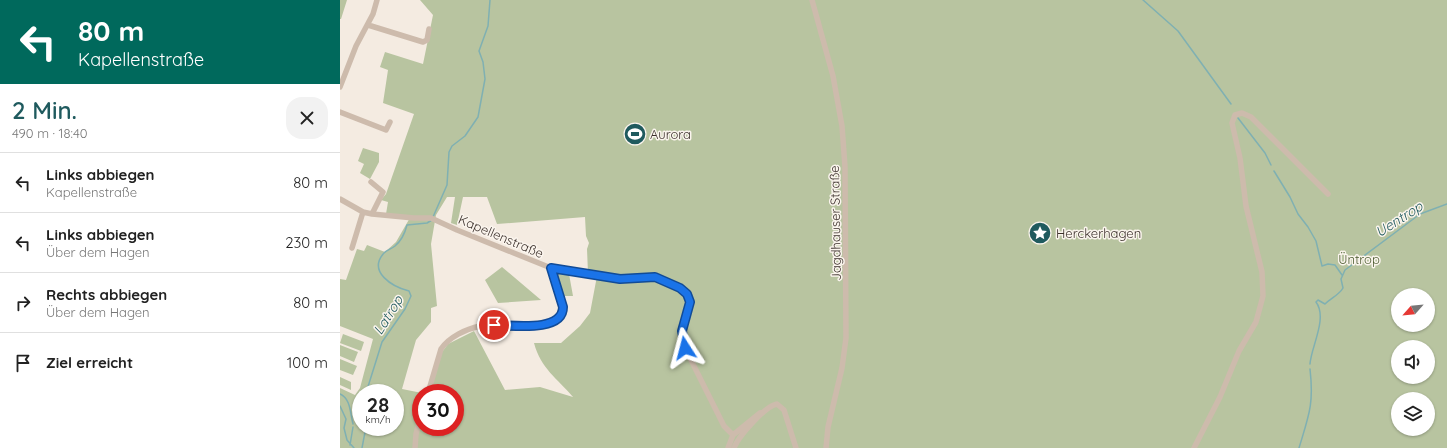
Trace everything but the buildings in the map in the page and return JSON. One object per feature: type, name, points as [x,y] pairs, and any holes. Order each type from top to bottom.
[{"type":"street","points":[[340,87],[356,46],[368,25],[377,0]]},
{"type":"street","name":"Jagdhauser Straße","points":[[812,0],[833,76],[844,139],[845,167],[846,338],[841,375],[828,427],[826,448]]},
{"type":"street","points":[[368,25],[421,42],[427,40],[429,29]]},
{"type":"street","points":[[340,112],[386,130],[390,122]]},
{"type":"street","points":[[1194,448],[1220,397],[1239,351],[1256,322],[1263,296],[1262,272],[1246,206],[1240,158],[1232,123],[1234,115],[1242,113],[1251,117],[1328,194]]},
{"type":"street","points":[[372,182],[383,192],[372,214]]},
{"type":"street","name":"Kapellenstraße","points":[[340,199],[363,212],[372,214],[414,218],[434,218],[457,230],[551,268],[620,279],[655,277],[683,290],[688,296],[690,304],[683,320],[682,331],[685,348],[724,426],[733,435]]},
{"type":"street","points":[[352,248],[363,212]]},
{"type":"street","points":[[431,384],[441,349],[454,337],[482,326],[537,326],[548,324],[559,318],[563,307],[551,268]]},
{"type":"street","points":[[728,448],[733,435],[753,417],[778,404],[782,407],[796,448]]},
{"type":"street","points":[[734,448],[740,437],[764,412]]},
{"type":"street","points":[[414,448],[416,436]]},
{"type":"green space","points":[[340,0],[347,0],[341,19],[340,19]]},
{"type":"green space","name":"Üntrop","points":[[420,0],[1447,0],[1447,448],[340,448],[340,388],[352,394],[352,436],[404,436],[404,389],[412,391],[412,436],[464,436],[464,384],[432,384],[442,352],[448,344],[474,331],[505,390],[540,387],[573,397],[545,367],[534,343],[561,343],[580,326],[590,313],[597,276],[588,273],[587,249],[589,243],[586,236],[585,217],[497,224],[487,197],[463,197],[457,225],[451,223],[455,197],[447,197],[436,215],[431,244],[437,306],[431,308],[431,322],[416,340],[403,384],[361,384],[373,339],[340,326],[340,279],[346,280],[357,249],[364,251],[367,245],[385,252],[396,242],[411,216],[386,214],[388,202],[381,200],[386,194],[414,114],[383,103],[388,70],[380,67],[385,52],[423,64],[433,15]]},
{"type":"green space","points":[[363,148],[379,153],[379,162],[370,179],[360,173],[364,164],[358,161]]},
{"type":"green space","points":[[502,267],[541,300],[498,303],[485,280]]},
{"type":"green space","points":[[554,271],[569,274],[573,296],[561,296]]},
{"type":"green space","points":[[343,334],[364,342],[361,351],[340,343]]},
{"type":"green space","points":[[340,345],[358,352],[354,362],[340,356]]},
{"type":"green space","points":[[340,359],[357,366],[353,375],[340,370]]},
{"type":"green space","points":[[340,377],[351,382],[351,390],[340,385]]},
{"type":"waterway","name":"Latrop","points":[[433,217],[447,185],[449,152],[452,146],[465,136],[478,117],[485,79],[483,62],[479,51],[488,26],[490,0]]},
{"type":"waterway","points":[[1143,0],[1178,31],[1231,104]]},
{"type":"waterway","points":[[1238,118],[1265,153],[1271,165]]},
{"type":"waterway","points":[[1274,171],[1290,197],[1298,214],[1316,241],[1322,266],[1328,264],[1335,265],[1342,275]]},
{"type":"waterway","name":"Uentrop","points":[[1310,364],[1320,324],[1319,309],[1316,302],[1318,300],[1325,304],[1337,295],[1343,288],[1341,279],[1345,270],[1420,214],[1447,204]]},
{"type":"waterway","name":"Latrop","points":[[369,384],[382,342],[405,309],[411,296],[409,291],[396,286],[384,278],[378,266],[380,260],[386,251],[399,242],[407,225],[427,223],[432,220]]},
{"type":"waterway","name":"Uentrop","points":[[1299,448],[1310,409],[1310,369]]},
{"type":"waterway","points":[[340,394],[344,396],[350,407],[352,418]]},
{"type":"waterway","points":[[340,406],[346,419],[344,428],[347,440],[354,448]]},
{"type":"waterway","points":[[350,445],[352,433]]},
{"type":"waterway","name":"Latrop","points":[[362,448],[364,436]]},
{"type":"place","name":"Aurora","points":[[635,134]]},
{"type":"place","name":"Herckerhagen","points":[[1040,233]]},
{"type":"route","points":[[494,325],[537,326],[548,324],[559,318],[563,307],[551,268],[568,272],[620,279],[655,277],[680,288],[688,296],[690,306],[683,320],[682,331],[685,348]]}]
